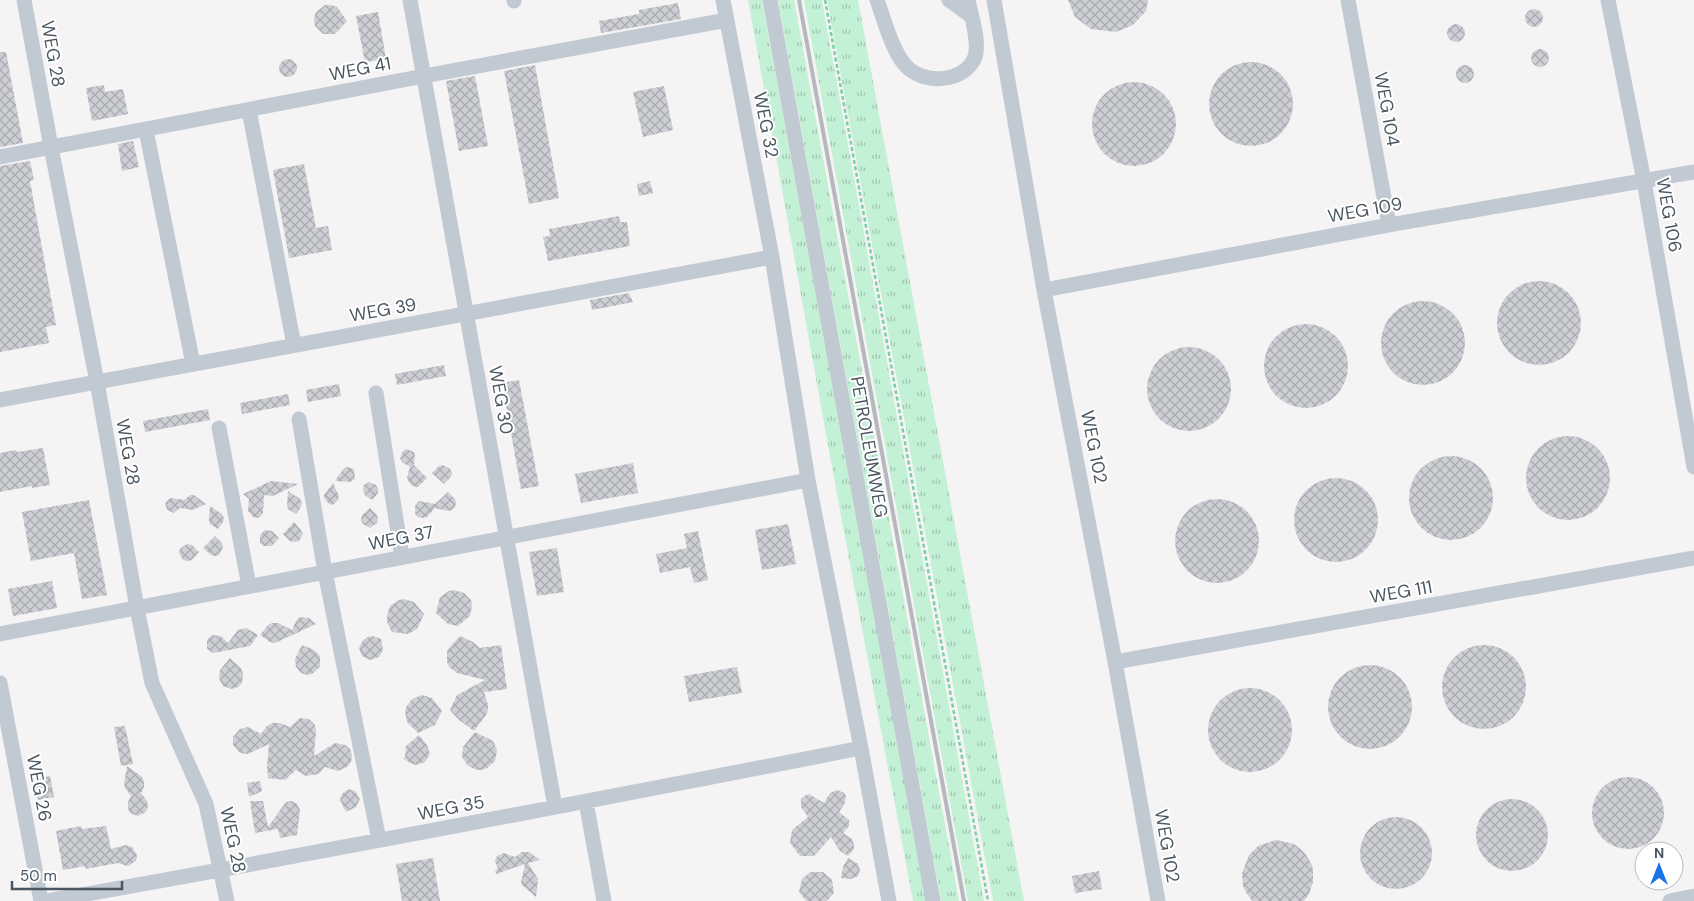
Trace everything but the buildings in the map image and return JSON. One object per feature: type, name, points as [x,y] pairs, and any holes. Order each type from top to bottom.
[{"type":"street","name":"WEG 28","points":[[24,0],[152,683],[206,804],[227,901]]},
{"type":"street","name":"WEG 30","points":[[410,0],[555,808]]},
{"type":"street","name":"WEG 32","points":[[723,0],[772,257],[808,480],[889,901]]},
{"type":"street","name":"PETROLEUMWEG","points":[[770,0],[933,901]]},
{"type":"street","points":[[877,0],[900,58],[914,72],[928,78],[947,78],[963,70],[975,56],[977,45],[968,0]]},
{"type":"street","points":[[949,0],[972,16]]},
{"type":"street","name":"WEG 102","points":[[994,0],[1044,290],[1115,662],[1158,901]]},
{"type":"street","name":"WEG 104","points":[[1348,0],[1389,225]]},
{"type":"street","name":"WEG 106","points":[[1608,0],[1644,181],[1694,467]]},
{"type":"street","name":"WEG 41","points":[[0,157],[727,20]]},
{"type":"street","points":[[249,110],[294,345]]},
{"type":"street","points":[[146,130],[193,364]]},
{"type":"street","name":"WEG 109","points":[[1044,290],[1389,225],[1694,172]]},
{"type":"street","name":"WEG 39","points":[[0,400],[772,257]]},
{"type":"street","points":[[376,394],[402,557]]},
{"type":"street","points":[[299,419],[325,572],[379,840]]},
{"type":"street","points":[[219,428],[249,586]]},
{"type":"street","name":"WEG 37","points":[[0,634],[808,480]]},
{"type":"street","name":"WEG 111","points":[[1115,662],[1694,558]]},
{"type":"street","name":"WEG 26","points":[[0,682],[42,901]]},
{"type":"street","name":"WEG 35","points":[[47,901],[555,808],[861,748]]},
{"type":"street","points":[[586,802],[604,901]]},
{"type":"street","points":[[1670,901],[1694,896]]},
{"type":"path","name":"PETROLEUMWEG","points":[[826,0],[988,901]]},
{"type":"green space","points":[[748,0],[762,0],[926,901],[913,901],[833,473]]},
{"type":"green space","points":[[778,0],[794,0],[959,901],[941,901]]},
{"type":"green space","points":[[804,0],[822,0],[984,901],[968,901]]},
{"type":"green space","points":[[827,0],[858,0],[1024,901],[993,901]]},
{"type":"railway","points":[[799,0],[964,901]]}]
